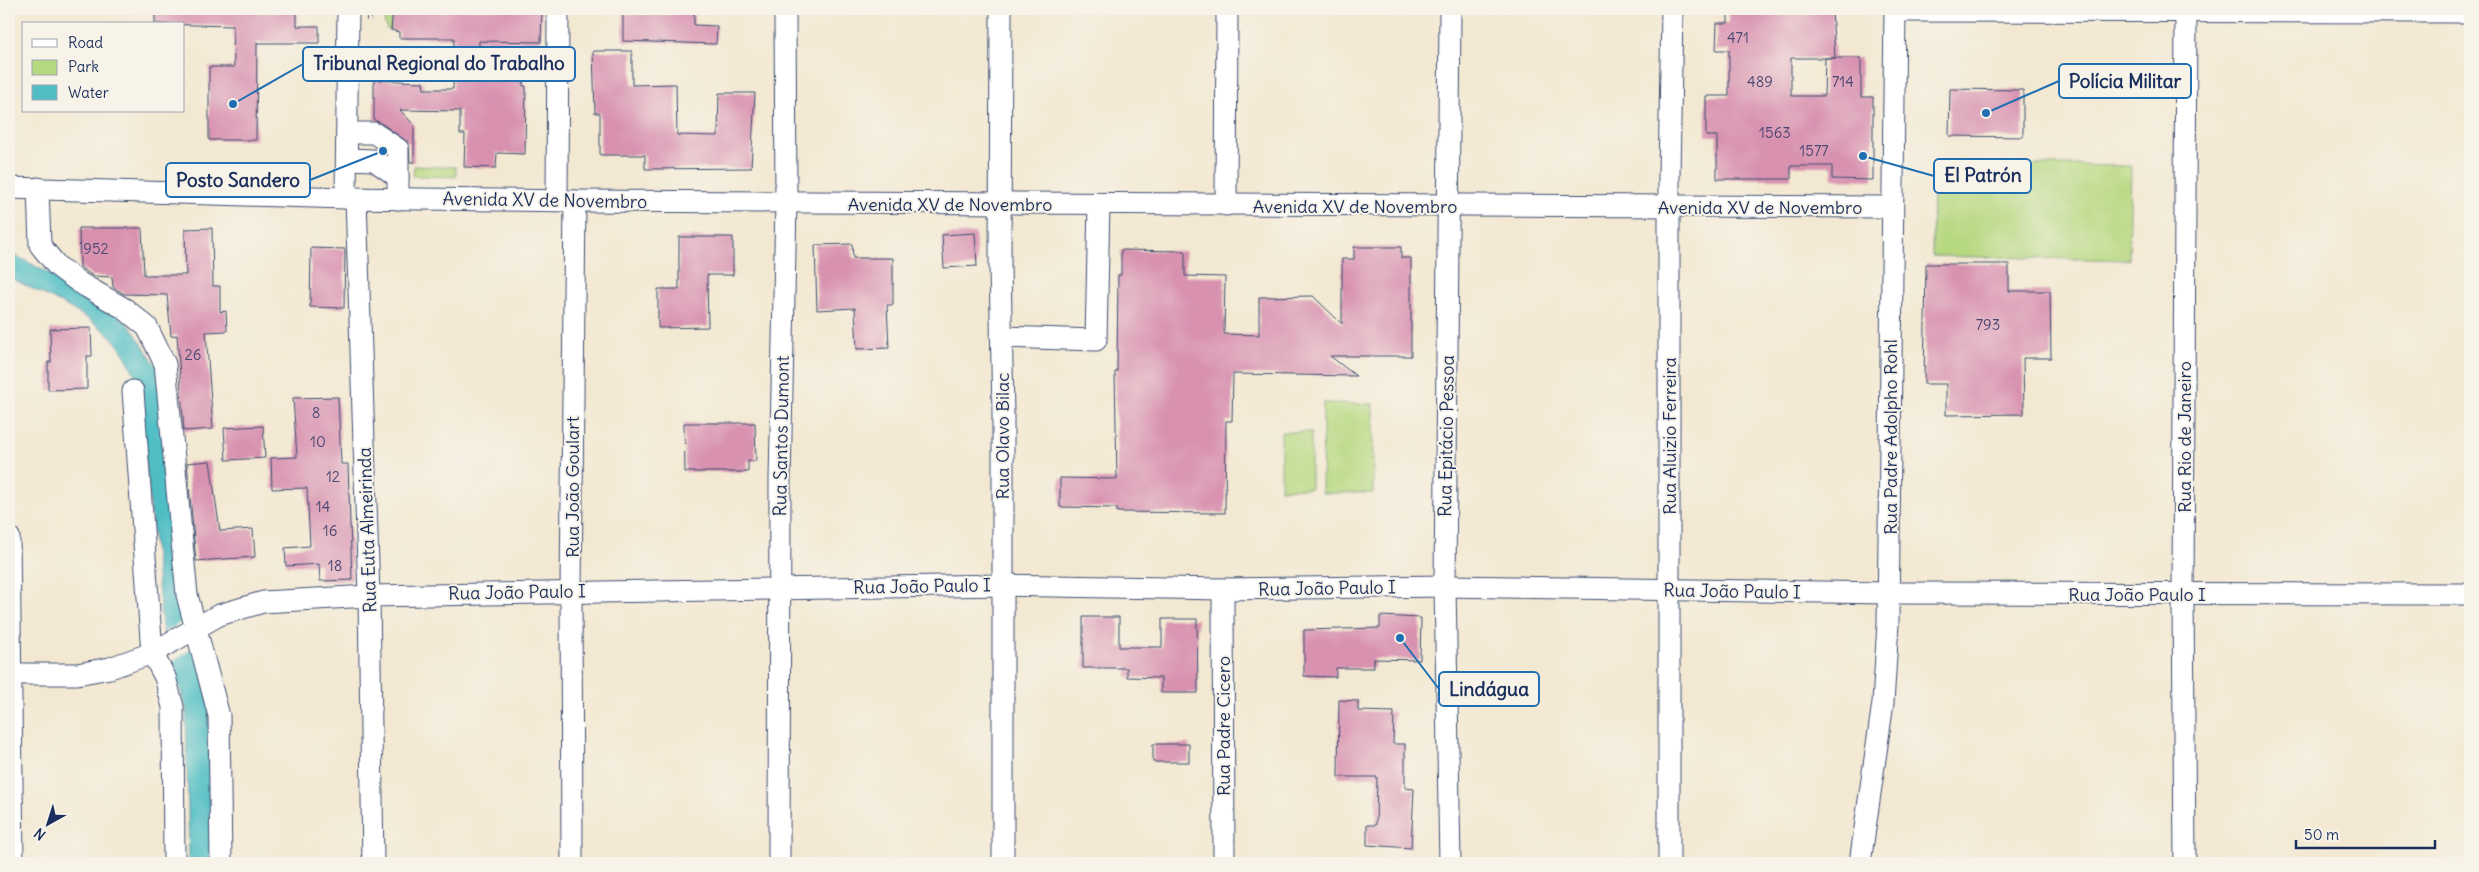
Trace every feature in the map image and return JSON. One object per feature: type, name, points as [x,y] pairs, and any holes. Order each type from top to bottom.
[{"type":"street","name":"Rua Euta Almeirinda","points":[[348,9],[347,146],[369,596],[372,863]]},
{"type":"street","name":"Rua João Goulart","points":[[558,9],[566,201],[572,863]]},
{"type":"street","name":"Rua Santos Dumont","points":[[780,863],[780,480],[786,203],[785,9]]},
{"type":"street","name":"Rua Olavo Bilac","points":[[1001,9],[1003,863]]},
{"type":"street","points":[[1226,205],[1227,9]]},
{"type":"street","name":"Rua Epitácio Pessoa","points":[[1450,9],[1445,586],[1450,863]]},
{"type":"street","name":"Rua Aluizio Ferreira","points":[[1669,863],[1669,206],[1672,9]]},
{"type":"street","points":[[1895,10],[2470,12]]},
{"type":"street","name":"Rua Padre Adolpho Rohl","points":[[1860,863],[1883,703],[1888,593],[1891,207],[1895,10]]},
{"type":"street","name":"Rua Rio de Janeiro","points":[[2185,863],[2183,595],[2186,11]]},
{"type":"street","points":[[348,62],[374,62]]},
{"type":"street","points":[[347,146],[398,170],[398,199]]},
{"type":"street","name":"Avenida XV de Novembro","points":[[9,188],[351,198],[566,201],[1891,207]]},
{"type":"street","points":[[38,188],[40,245],[57,266],[80,283],[125,309],[148,327],[165,364],[187,596],[165,678],[173,707],[174,863]]},
{"type":"street","points":[[1001,337],[1096,340],[1098,204]]},
{"type":"street","points":[[133,391],[176,639],[219,716],[221,863]]},
{"type":"street","points":[[9,537],[9,674],[13,863]]},
{"type":"street","name":"Rua João Paulo I","points":[[9,674],[93,672],[176,639],[218,615],[263,602],[369,596],[1002,585],[1223,589],[1445,586],[1888,593],[2183,595],[2470,594]]},
{"type":"street","name":"Rua Padre Cicero","points":[[1223,589],[1224,863]]},
{"type":"green space","points":[[391,11],[391,30],[387,29],[384,21]]},
{"type":"green space","points":[[1933,163],[2131,166],[2129,260],[1932,256]]},
{"type":"green space","points":[[414,166],[456,167],[456,177],[413,176]]},
{"type":"green space","points":[[1323,403],[1373,404],[1373,493],[1322,493]]},
{"type":"green space","points":[[1281,432],[1311,432],[1311,488],[1281,489]]},
{"type":"water","points":[[9,252],[103,302],[131,327],[157,367],[209,709],[212,863],[189,863],[186,709],[162,626],[138,383],[122,350],[104,331],[79,313],[9,277]]},
{"type":"pier","points":[[186,619],[194,647],[171,663],[162,634]]},
{"type":"building","points":[[155,9],[297,10],[297,26],[319,26],[319,43],[257,43],[256,140],[209,140],[209,67],[234,67],[233,26],[185,25],[185,22],[155,22]]},
{"type":"building","points":[[393,9],[542,9],[541,42],[479,41],[478,68],[524,70],[523,86],[526,86],[525,154],[497,153],[496,168],[464,167],[465,134],[460,134],[460,111],[400,110],[414,125],[414,162],[410,162],[409,143],[374,120],[374,80],[423,82],[424,89],[453,89],[454,38],[399,38],[399,32],[391,30]]},
{"type":"building","points":[[676,9],[694,9],[694,25],[717,26],[716,44],[623,41],[623,14],[676,14]]},
{"type":"building","points":[[1728,9],[1832,9],[1835,58],[1861,58],[1861,97],[1873,97],[1873,180],[1832,179],[1832,166],[1791,166],[1791,179],[1717,179],[1717,136],[1706,136],[1706,96],[1729,96],[1729,50],[1716,50],[1717,23],[1728,23]],"holes":[[[1791,58],[1825,58],[1824,96],[1791,96]]]},
{"type":"building","points":[[593,51],[632,51],[632,85],[676,84],[677,135],[718,136],[719,93],[755,93],[751,168],[645,169],[645,155],[600,155],[600,113],[595,113]]},
{"type":"building","points":[[1950,89],[2023,90],[2023,137],[1949,136]]},
{"type":"building","points":[[79,228],[142,228],[144,275],[186,275],[185,229],[212,228],[213,286],[220,286],[220,312],[226,311],[227,331],[206,332],[213,429],[184,431],[177,335],[171,336],[167,295],[124,294],[113,287],[112,277],[93,276],[80,267]]},
{"type":"building","points":[[975,233],[977,266],[944,268],[942,235]]},
{"type":"building","points":[[679,237],[733,237],[733,275],[707,275],[708,327],[658,328],[658,289],[679,289]]},
{"type":"building","points":[[852,244],[853,258],[893,258],[893,305],[887,305],[889,348],[857,349],[855,308],[817,310],[815,245]]},
{"type":"building","points":[[1354,247],[1401,247],[1401,258],[1411,258],[1411,356],[1330,356],[1356,376],[1233,374],[1232,421],[1226,421],[1225,513],[1117,512],[1117,508],[1060,507],[1060,478],[1117,479],[1115,372],[1117,372],[1118,275],[1121,275],[1121,250],[1185,251],[1185,276],[1225,277],[1224,334],[1259,335],[1259,297],[1313,296],[1342,324],[1342,259],[1354,259]]},
{"type":"building","points":[[311,248],[345,249],[344,308],[310,307]]},
{"type":"building","points":[[1926,264],[2009,264],[2009,291],[2050,291],[2051,358],[2023,358],[2024,414],[1946,415],[1946,384],[1924,384]]},
{"type":"building","points":[[91,328],[92,356],[87,356],[87,389],[48,390],[48,362],[51,362],[50,329]]},
{"type":"building","points":[[338,397],[341,464],[348,464],[352,580],[320,581],[319,564],[286,566],[285,548],[310,546],[307,488],[272,489],[271,458],[297,457],[293,398]]},
{"type":"building","points":[[684,423],[755,423],[756,461],[748,461],[748,472],[685,472]]},
{"type":"building","points":[[263,426],[265,458],[226,460],[224,428]]},
{"type":"building","points":[[210,461],[220,531],[253,529],[255,557],[196,561],[187,463]]},
{"type":"building","points":[[1380,616],[1421,618],[1420,660],[1374,659],[1374,668],[1336,668],[1336,677],[1304,676],[1304,630],[1380,628]]},
{"type":"building","points":[[1083,617],[1119,617],[1119,647],[1162,647],[1162,619],[1197,619],[1198,693],[1161,693],[1161,678],[1127,677],[1127,668],[1083,668]]},
{"type":"building","points":[[1339,700],[1358,701],[1358,711],[1394,712],[1393,744],[1405,744],[1405,788],[1414,789],[1411,848],[1367,845],[1367,825],[1376,825],[1377,777],[1338,777]]},
{"type":"building","points":[[1153,744],[1189,744],[1189,762],[1153,762]]},
{"type":"place","name":"Tribunal Regional do Trabalho","points":[[233,104]]},
{"type":"place","name":"Polícia Militar","points":[[1986,113]]},
{"type":"place","name":"Posto Sandero","points":[[383,151]]},
{"type":"place","name":"El Patrón","points":[[1863,156]]},
{"type":"place","name":"Lindágua","points":[[1400,638]]}]
